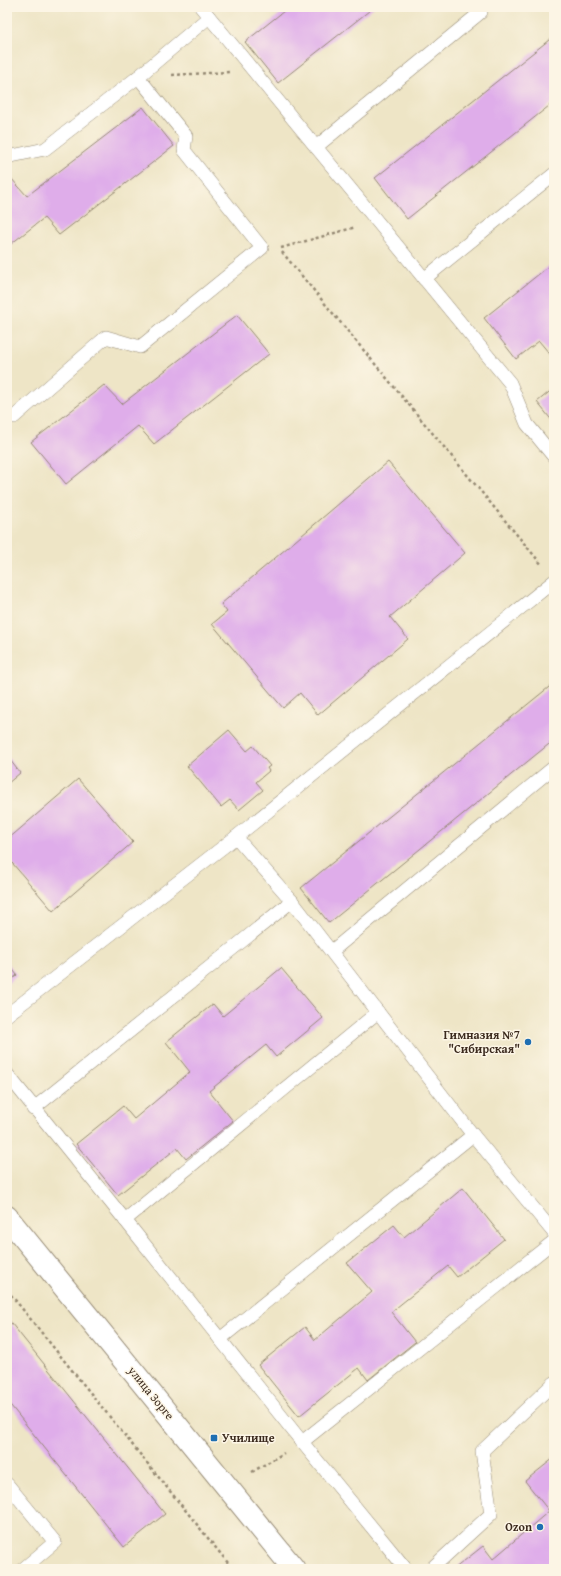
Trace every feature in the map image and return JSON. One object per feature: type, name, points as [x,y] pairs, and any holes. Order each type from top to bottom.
[{"type":"street","name":"улица Зорге","points":[[7,1217],[294,1569]]},
{"type":"lane","points":[[7,158],[45,149],[138,77],[205,12],[510,383],[527,424],[554,457]]},
{"type":"lane","points":[[316,147],[481,12]]},
{"type":"lane","points":[[14,417],[106,337],[140,347],[262,248],[184,150],[186,136],[138,77]]},
{"type":"lane","points":[[424,279],[554,174]]},
{"type":"lane","points":[[7,1015],[236,837],[554,581]]},
{"type":"lane","points":[[332,950],[554,767]]},
{"type":"lane","points":[[236,837],[292,901],[332,950],[472,1135],[554,1233]]},
{"type":"lane","points":[[34,1109],[292,901]]},
{"type":"lane","points":[[125,1220],[378,1012]]},
{"type":"lane","points":[[7,1074],[302,1442],[406,1569]]},
{"type":"lane","points":[[220,1339],[472,1135]]},
{"type":"lane","points":[[302,1442],[554,1241]]},
{"type":"lane","points":[[431,1569],[491,1514],[482,1451],[554,1383]]},
{"type":"lane","points":[[7,1484],[54,1542],[23,1569]]},
{"type":"path","points":[[138,77],[254,71]]},
{"type":"path","points":[[377,221],[279,249],[544,567]]},
{"type":"path","points":[[7,1290],[233,1569]]},
{"type":"path","points":[[252,1472],[302,1442]]},
{"type":"building","points":[[289,7],[374,7],[278,83],[245,42]]},
{"type":"building","points":[[554,36],[554,102],[407,219],[375,178]]},
{"type":"building","points":[[143,107],[174,146],[59,235],[44,218],[7,247],[7,179],[10,177],[27,196]]},
{"type":"building","points":[[554,262],[554,359],[539,341],[516,359],[484,318]]},
{"type":"building","points":[[237,315],[269,354],[154,444],[138,426],[66,484],[31,442],[104,385],[122,404]]},
{"type":"building","points":[[554,388],[554,423],[537,402]]},
{"type":"building","points":[[388,462],[465,553],[390,617],[408,639],[318,715],[300,693],[283,708],[212,624],[227,612],[221,604]]},
{"type":"building","points":[[554,683],[554,740],[329,923],[301,888]]},
{"type":"building","points":[[229,730],[247,751],[253,746],[270,766],[267,768],[269,771],[256,782],[263,790],[239,810],[230,800],[221,807],[187,766]]},
{"type":"building","points":[[7,756],[20,773],[7,784]]},
{"type":"building","points":[[78,779],[133,842],[53,911],[7,857],[7,840]]},
{"type":"building","points":[[7,962],[17,975],[7,984]]},
{"type":"building","points":[[281,968],[323,1018],[276,1057],[266,1045],[209,1091],[233,1121],[186,1159],[177,1148],[118,1195],[76,1144],[123,1106],[134,1119],[190,1072],[166,1042],[213,1004],[223,1016]]},
{"type":"building","points":[[463,1188],[504,1239],[457,1277],[448,1266],[391,1312],[415,1342],[368,1380],[359,1368],[299,1416],[258,1365],[305,1327],[315,1340],[372,1292],[347,1263],[394,1225],[404,1237]]},
{"type":"building","points":[[7,1318],[165,1514],[124,1547],[7,1401]]},
{"type":"building","points":[[554,1458],[554,1569],[454,1569],[483,1546],[493,1559],[549,1511],[525,1481]]},
{"type":"place","name":"Гимназия №7 \"Сибирская\"","points":[[528,1042]]},
{"type":"place","name":"Училище","points":[[214,1438]]},
{"type":"place","name":"Ozon","points":[[540,1527]]}]
